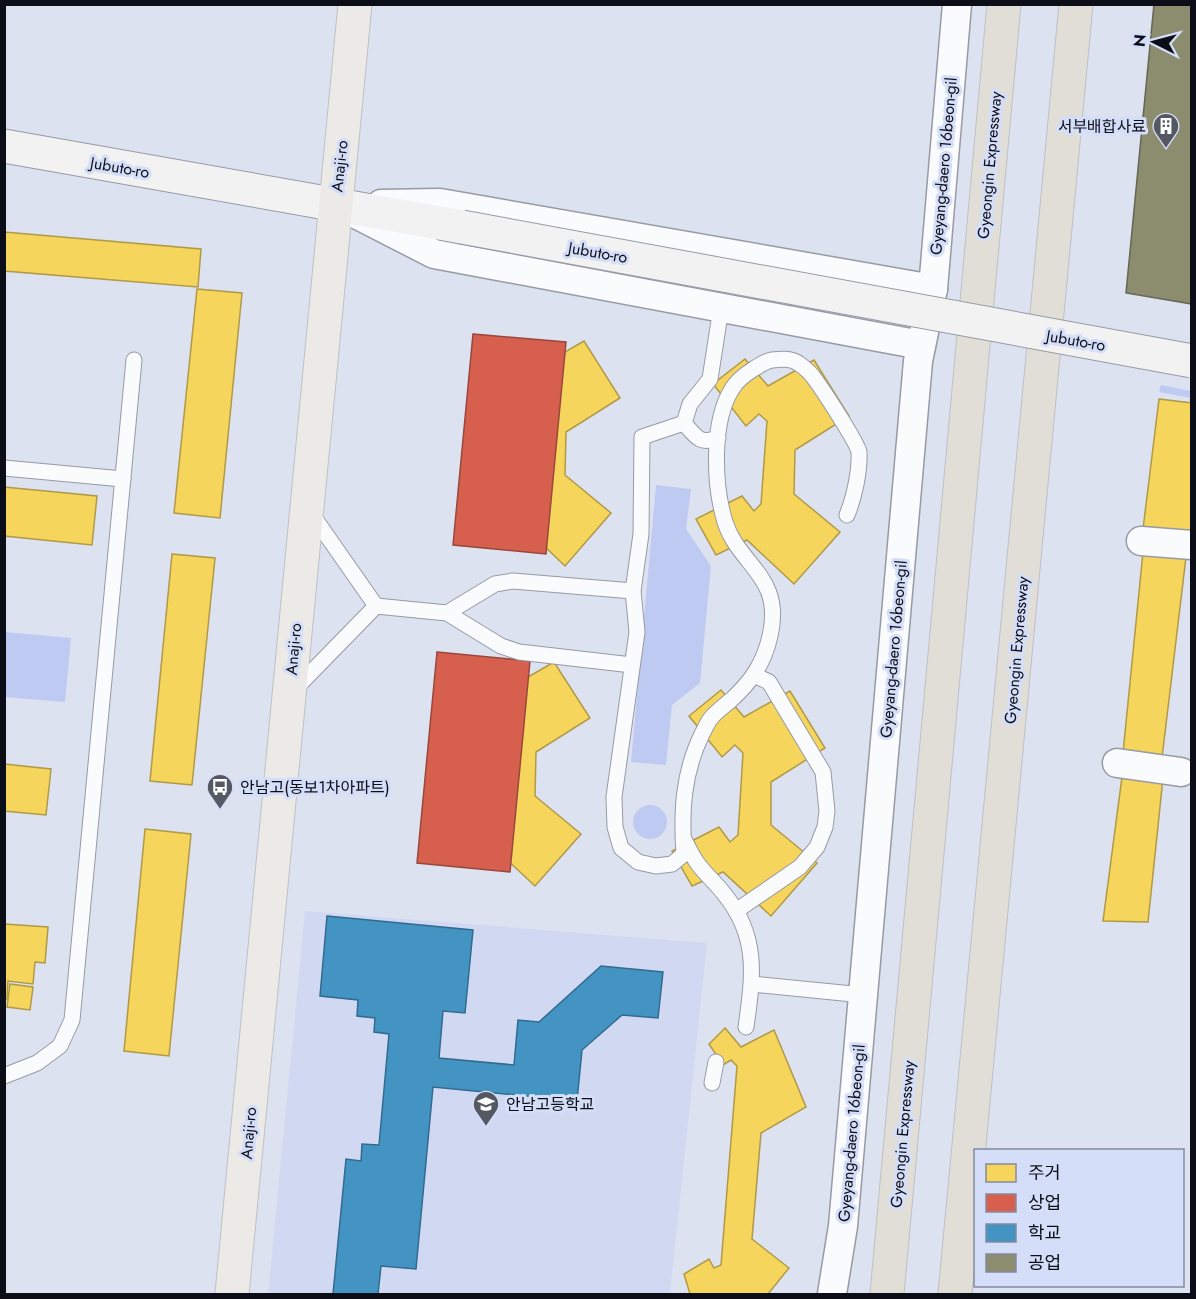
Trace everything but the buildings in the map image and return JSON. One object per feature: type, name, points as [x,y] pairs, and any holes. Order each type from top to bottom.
[{"type":"highway","name":"Gyeongin Expressway","points":[[887,1294],[1004,4]]},
{"type":"highway","name":"Gyeongin Expressway","points":[[956,1294],[1076,4]]},
{"type":"main road","name":"Anaji-ro","points":[[232,1294],[355,4]]},
{"type":"main road","name":"Jubuto-ro","points":[[4,146],[336,204],[1191,361]]},
{"type":"street","name":"Gyeyang-daero 16beon-gil","points":[[832,1294],[843,1226],[915,397],[921,345],[933,289],[957,4]]},
{"type":"street","points":[[336,204],[440,203],[933,289]]},
{"type":"street","points":[[336,204],[434,254],[921,345]]},
{"type":"street","points":[[870,335],[890,323],[897,308],[896,301],[879,279]]},
{"type":"street","points":[[1141,541],[1191,545]]},
{"type":"street","points":[[1118,763],[1181,772]]},
{"type":"lane","points":[[684,423],[690,404],[710,379],[721,308]]},
{"type":"lane","points":[[684,423],[642,436],[641,534],[633,591],[637,632],[614,797],[615,827],[621,848],[638,862],[656,866],[672,864],[684,854],[681,820],[684,789],[697,745],[710,719],[746,686],[754,675],[763,661],[771,633],[772,609],[768,589],[726,525],[718,488],[718,438],[724,406],[732,388],[745,374],[767,361],[786,359],[797,362],[810,372],[859,451],[853,500],[847,515]]},
{"type":"lane","points":[[4,1076],[38,1063],[60,1046],[72,1020],[134,360]]},
{"type":"lane","points":[[710,379],[732,388]]},
{"type":"lane","points":[[684,423],[699,439],[708,442],[718,438]]},
{"type":"lane","points":[[4,468],[123,479]]},
{"type":"lane","points":[[307,507],[376,606],[447,613],[501,646],[519,652],[632,665]]},
{"type":"lane","points":[[447,613],[495,584],[513,581],[633,591]]},
{"type":"lane","points":[[289,694],[376,606]]},
{"type":"lane","points":[[736,911],[800,867],[817,847],[825,827],[827,811],[823,772],[769,682],[754,675]]},
{"type":"lane","points":[[682,837],[697,862],[726,896],[744,924],[751,949],[752,984],[746,1027]]},
{"type":"lane","points":[[752,984],[863,995]]},
{"type":"lane","points":[[712,1083],[716,1062]]},
{"type":"shaded area","points":[[1161,385],[1191,391],[1191,398],[1159,392]]},
{"type":"shaded area","points":[[656,485],[691,489],[686,529],[711,566],[700,683],[672,705],[666,765],[631,762]]},
{"type":"shaded area","points":[[5,632],[71,638],[65,702],[5,697]]},
{"type":"shaded area","points":[[650,805],[662,810],[667,822],[662,834],[650,839],[638,834],[633,822],[638,810]]},
{"type":"shaded area","name":"안남고등학교","points":[[305,911],[707,943],[670,1294],[268,1294]]},
{"type":"place","name":"서부배합사료","points":[[1166,149]]},
{"type":"place","name":"안남고(동보1차아파트)","points":[[220,810]]},
{"type":"place","name":"안남고등학교","points":[[486,1127]]}]
